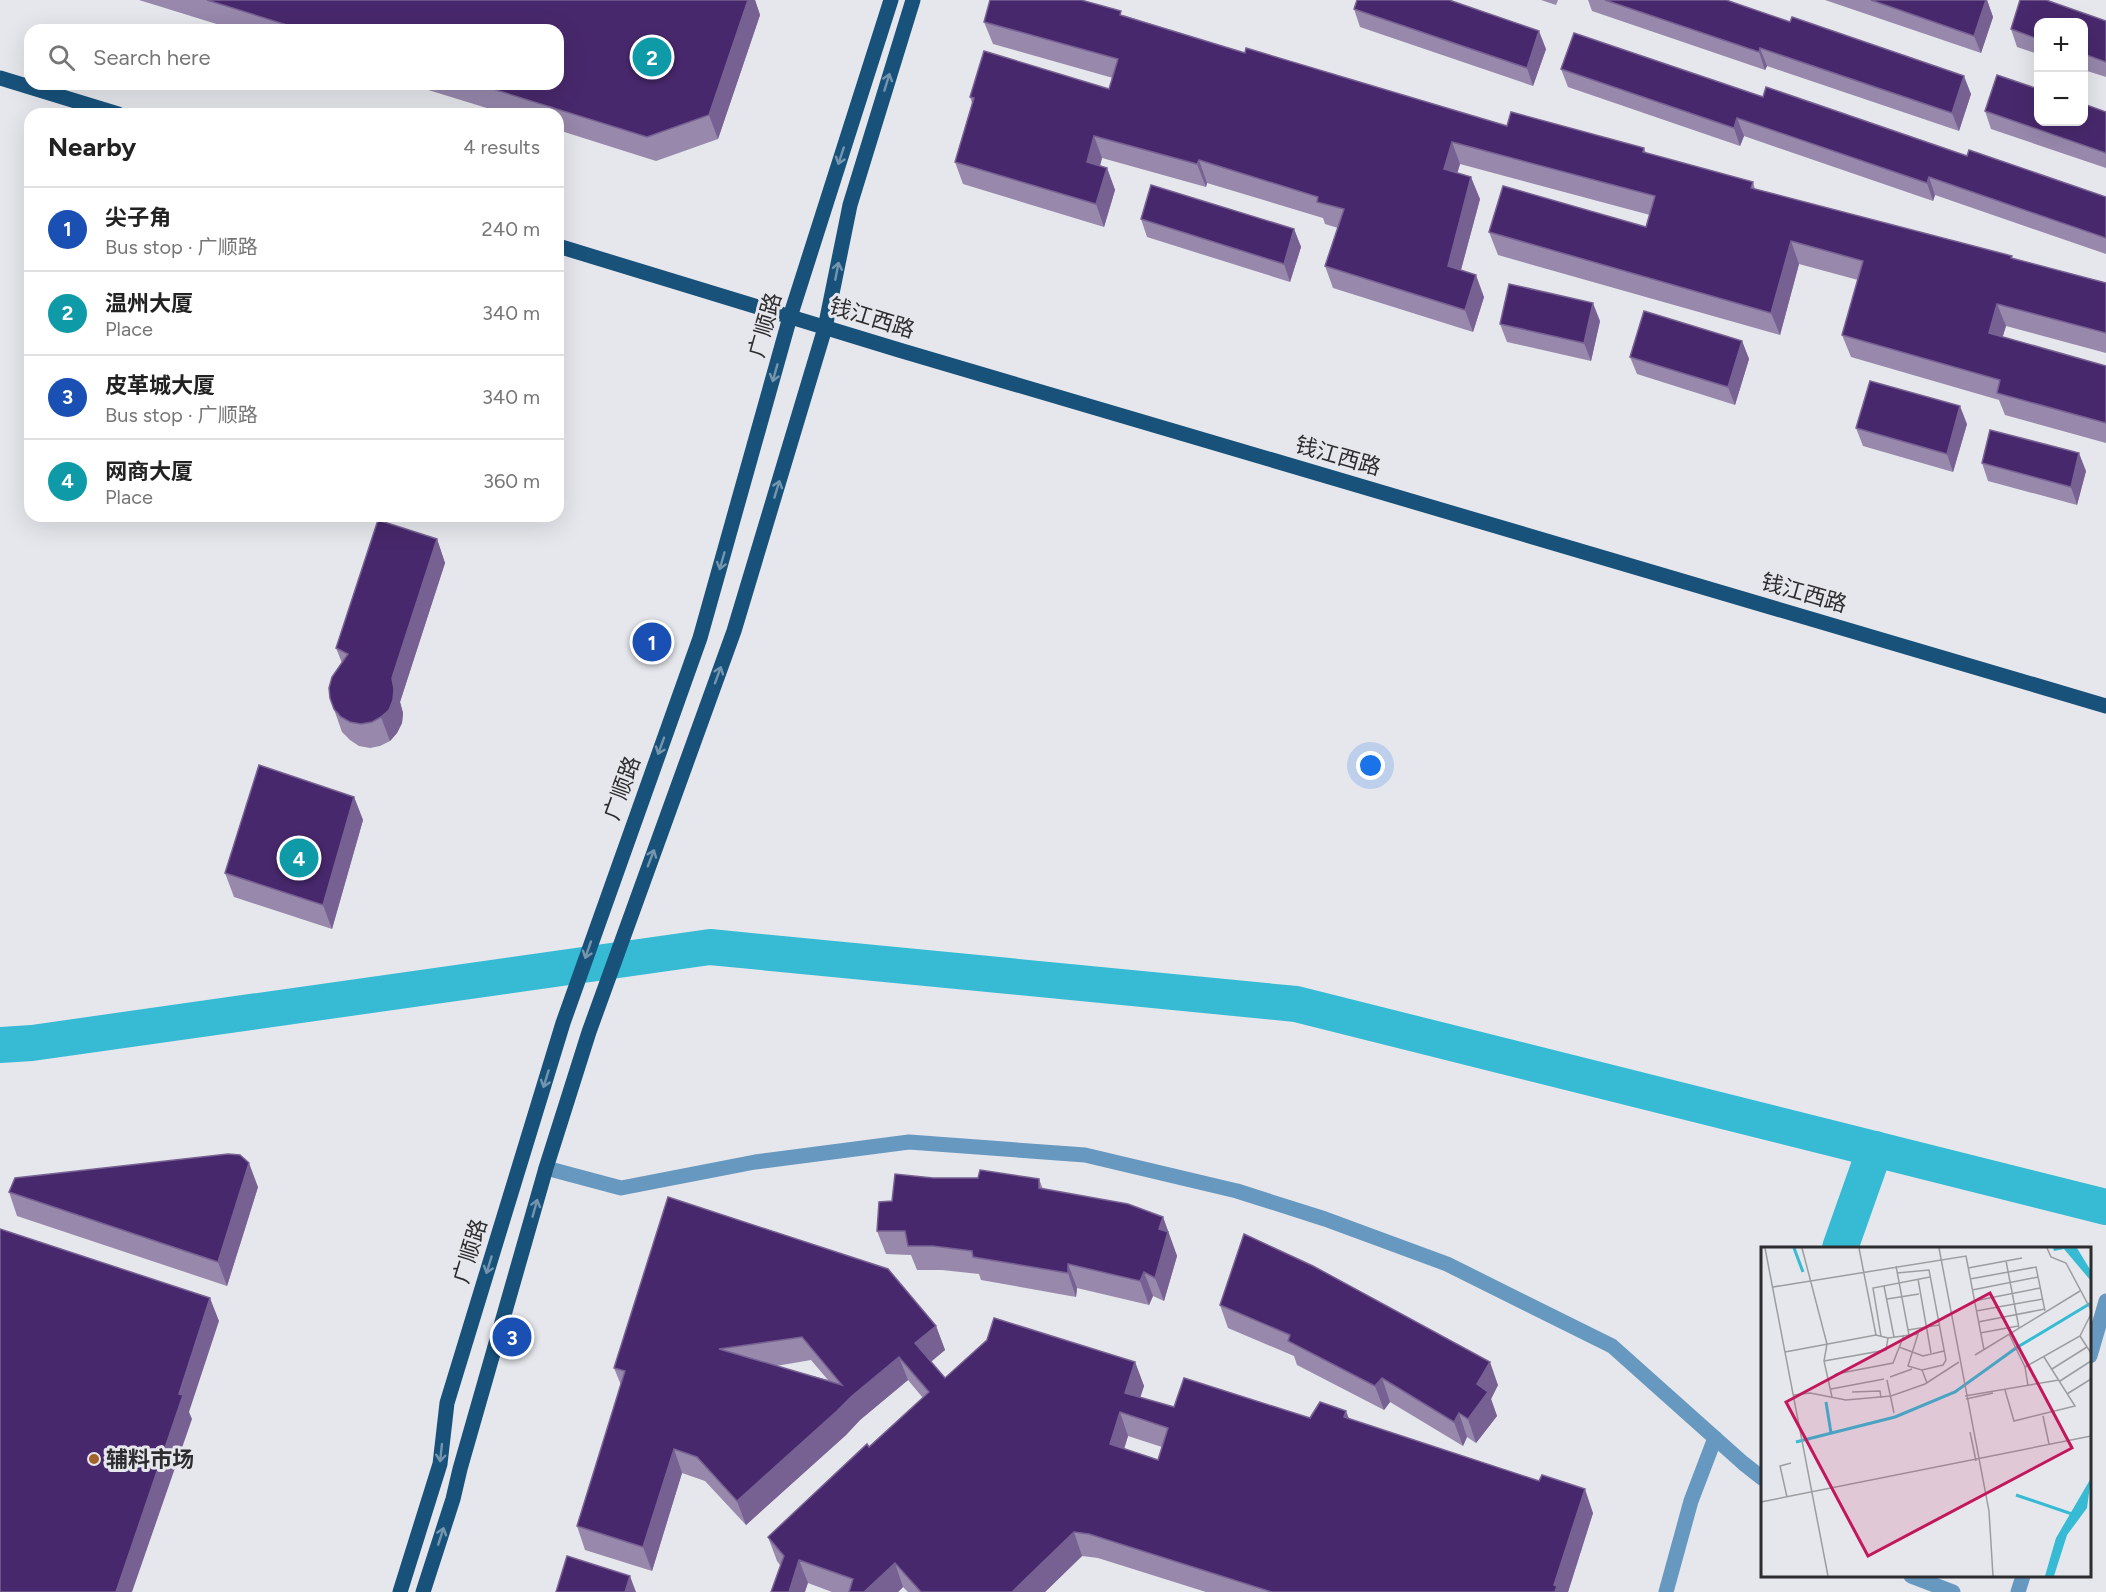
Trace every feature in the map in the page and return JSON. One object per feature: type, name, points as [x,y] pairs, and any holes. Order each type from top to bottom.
[{"type":"main road","name":"广顺路","points":[[400,1592],[440,1464],[447,1403],[563,1023],[700,638],[790,316],[891,0]]},
{"type":"main road","points":[[423,1592],[453,1499],[546,1168],[589,1032],[734,631],[825,328],[850,205],[913,0]]},
{"type":"main road","points":[[0,78],[24,85]]},
{"type":"main road","points":[[39,90],[98,108]]},
{"type":"main road","name":"钱江西路","points":[[564,248],[825,328],[2106,706]]},
{"type":"street","points":[[546,1168],[621,1188],[755,1162],[909,1142],[1085,1155],[1237,1191],[1325,1219],[1447,1264],[1612,1346],[1743,1464],[1761,1477]]},
{"type":"street","points":[[2091,1353],[2106,1301]]},
{"type":"street","points":[[1666,1592],[1691,1501],[1715,1438]]},
{"type":"street","points":[[1916,1577],[1953,1592]]},
{"type":"street","points":[[2018,1592],[2022,1577]]},
{"type":"building","points":[[207,0],[748,0],[709,115],[647,137],[564,111],[564,108],[554,108],[496,90],[564,90],[564,24],[284,24]]},
{"type":"building","points":[[990,0],[1081,0],[1121,11],[1120,15],[1245,53],[1246,48],[1507,126],[1511,112],[1644,148],[1643,152],[1753,182],[1751,188],[2106,283],[2106,333],[1997,304],[1989,333],[2106,366],[2106,423],[1997,393],[2000,380],[1842,335],[1863,261],[1791,241],[1771,313],[1489,232],[1503,186],[1646,227],[1655,196],[1452,142],[1444,169],[1471,177],[1448,266],[1476,275],[1465,310],[1325,266],[1344,209],[1317,202],[1318,197],[1199,160],[1197,164],[1094,136],[1087,162],[1107,168],[1096,204],[955,162],[974,98],[970,97],[984,51],[1109,89],[1118,59],[984,22]]},
{"type":"building","points":[[1357,0],[1449,0],[1539,31],[1527,68],[1354,9]]},
{"type":"building","points":[[1605,0],[1726,0],[1790,22],[1792,17],[1964,76],[1952,113],[1760,48],[1759,52]]},
{"type":"building","points":[[1871,0],[1986,0],[1974,36]]},
{"type":"building","points":[[2020,0],[2046,0],[2106,21],[2106,62],[2088,55],[2088,18],[2034,18],[2034,38],[2011,29]]},
{"type":"building","points":[[1574,33],[1763,97],[1766,87],[1967,156],[1969,150],[2106,197],[2106,238],[1929,177],[1927,183],[1737,118],[1734,128],[1561,69]]},
{"type":"building","points":[[1997,75],[2034,88],[2034,126],[2088,126],[2088,105],[2106,112],[2106,153],[1985,111]]},
{"type":"building","points":[[1151,185],[1294,229],[1284,264],[1141,219]]},
{"type":"building","points":[[1509,284],[1593,303],[1584,343],[1500,324]]},
{"type":"building","points":[[1644,311],[1742,341],[1728,387],[1630,357]]},
{"type":"building","points":[[1870,381],[1960,406],[1947,454],[1856,428]]},
{"type":"building","points":[[1990,430],[2079,453],[2071,487],[1982,463]]},
{"type":"building","points":[[377,522],[384,522],[437,539],[392,678],[393,700],[389,710],[381,717],[361,724],[341,717],[334,709],[329,688],[332,677],[348,654],[336,648]]},
{"type":"building","points":[[259,765],[354,797],[323,905],[225,873]]},
{"type":"building","points":[[228,1154],[240,1155],[249,1163],[218,1262],[9,1192],[15,1178]]},
{"type":"building","points":[[980,1170],[1039,1179],[1039,1188],[1128,1204],[1163,1217],[1159,1229],[1168,1232],[1155,1278],[1144,1272],[1140,1281],[1068,1264],[1068,1273],[973,1257],[972,1251],[933,1246],[908,1246],[905,1231],[877,1231],[879,1202],[892,1201],[895,1174],[933,1178],[978,1178]]},
{"type":"building","points":[[668,1197],[888,1269],[936,1326],[915,1343],[945,1378],[987,1340],[994,1318],[1135,1362],[1125,1393],[1174,1407],[1184,1378],[1310,1418],[1320,1402],[1346,1411],[1344,1417],[1539,1481],[1542,1475],[1585,1489],[1554,1585],[1557,1586],[1555,1592],[1272,1592],[1089,1534],[1074,1532],[1012,1592],[921,1592],[895,1563],[864,1592],[849,1592],[853,1579],[799,1560],[789,1592],[771,1592],[784,1556],[768,1537],[867,1444],[869,1447],[929,1392],[899,1357],[852,1396],[737,1501],[697,1457],[674,1449],[643,1547],[577,1526],[625,1371],[614,1368]],"holes":[[[802,1337],[842,1385],[719,1349]],[[1120,1412],[1168,1428],[1158,1460],[1110,1444]]]},
{"type":"building","name":"辅料市场","points":[[0,1229],[210,1298],[179,1394],[183,1395],[116,1592],[0,1592]]},
{"type":"building","points":[[1244,1234],[1313,1266],[1490,1362],[1477,1384],[1488,1392],[1468,1419],[1459,1413],[1454,1422],[1382,1378],[1375,1386],[1288,1341],[1290,1335],[1220,1305]]},
{"type":"building","points":[[567,1556],[630,1576],[625,1592],[556,1592]]},
{"type":"waterway","points":[[0,1045],[32,1043],[710,947],[1296,1004],[2106,1207]]},
{"type":"waterway","points":[[1840,1247],[1875,1149]]},
{"type":"place","name":"温州大厦","points":[[652,57]]},
{"type":"place","name":"尖子角","points":[[652,642]]},
{"type":"place","name":"网商大厦","points":[[299,858]]},
{"type":"place","name":"皮革城大厦","points":[[512,1337]]},
{"type":"place","name":"辅料市场","points":[[94,1459]]}]
